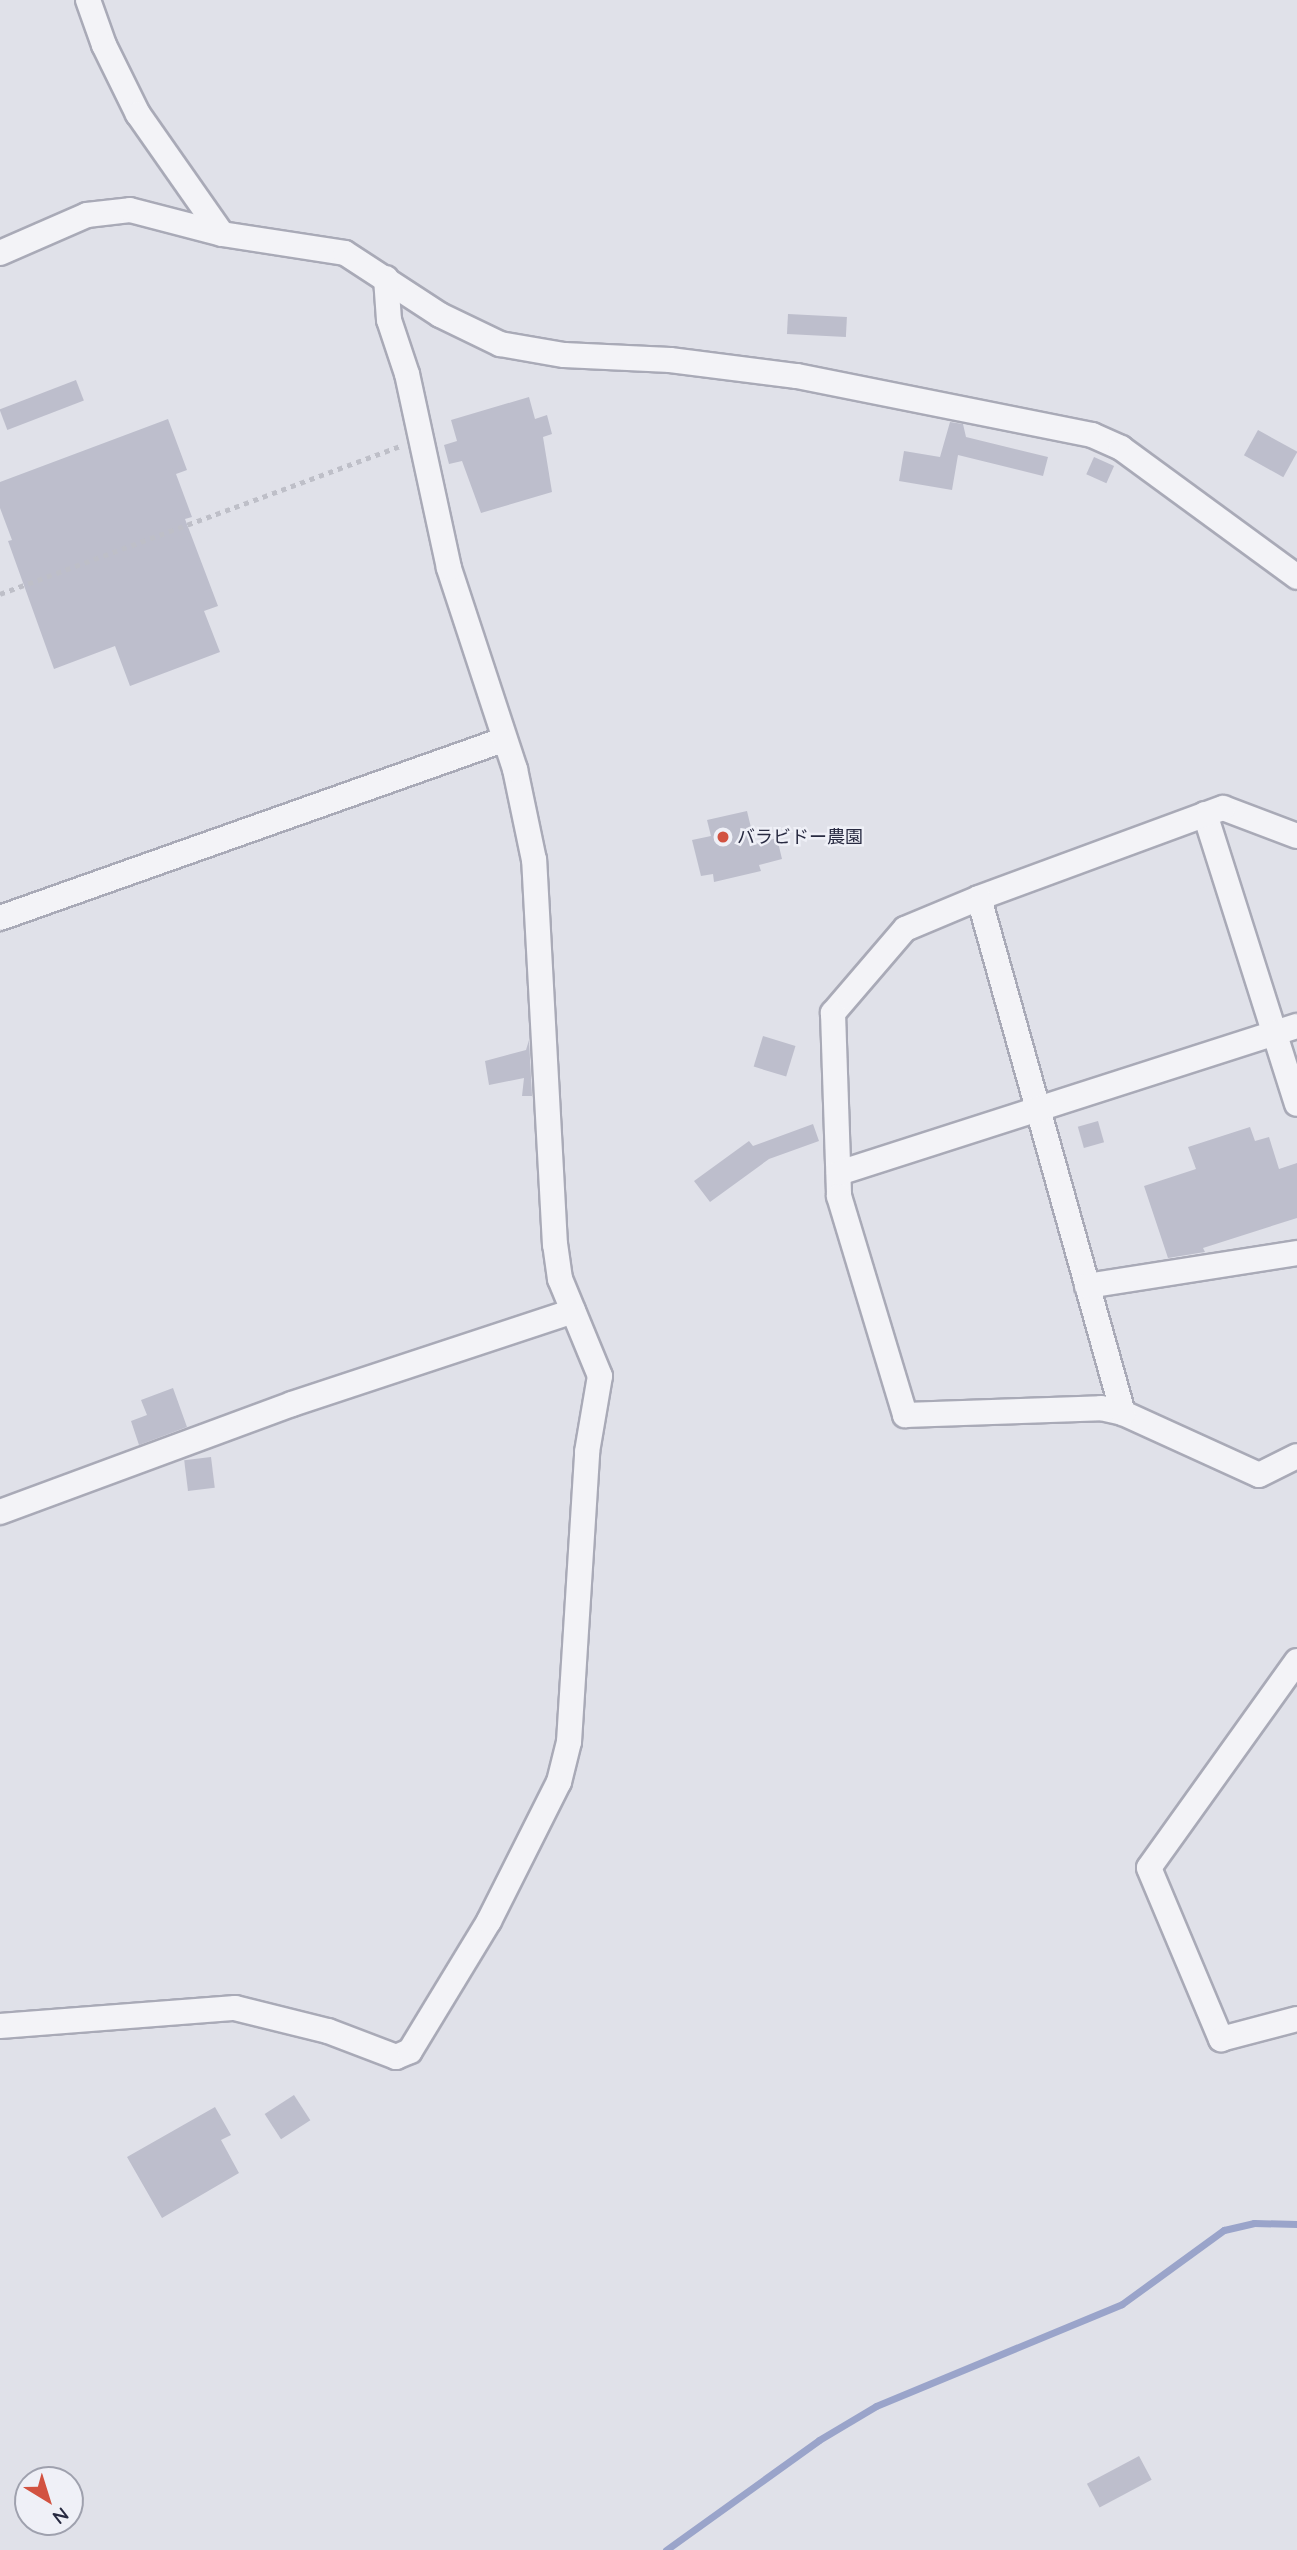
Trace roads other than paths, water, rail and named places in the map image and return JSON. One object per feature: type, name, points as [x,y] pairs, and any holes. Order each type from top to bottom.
[{"type":"street","points":[[88,0],[104,45],[138,114],[222,234]]},
{"type":"street","points":[[0,253],[110,209],[222,234],[345,253],[440,315],[500,344],[564,355],[670,360],[797,376],[1092,435],[1121,448],[1297,577]]},
{"type":"street","points":[[0,2026],[235,2008],[328,2031],[396,2057],[410,2051],[489,1921],[559,1782],[569,1742],[587,1451],[600,1376],[560,1279],[555,1245],[534,860],[515,769],[503,740],[449,568],[421,438],[389,320],[386,278]]},
{"type":"street","points":[[0,918],[503,740]]},
{"type":"street","points":[[1297,836],[1223,808],[979,898],[905,929],[833,1013],[838,1196],[905,1415],[1101,1408],[1123,1413],[1259,1475],[1297,1456]]},
{"type":"street","points":[[1205,814],[1286,1028],[1297,1104]]},
{"type":"street","points":[[979,898],[1123,1413]]},
{"type":"street","points":[[839,1173],[1286,1028]]},
{"type":"street","points":[[1087,1286],[1297,1253]]},
{"type":"street","points":[[0,1512],[292,1404],[573,1311]]},
{"type":"street","points":[[1297,1661],[1149,1868],[1221,2039],[1297,2019]]},
{"type":"waterway","points":[[666,2550],[819,2440],[876,2406],[1122,2304],[1224,2230],[1254,2223],[1297,2224]]},
{"type":"place","name":"バラビドー農園","points":[[723,837]]}]
